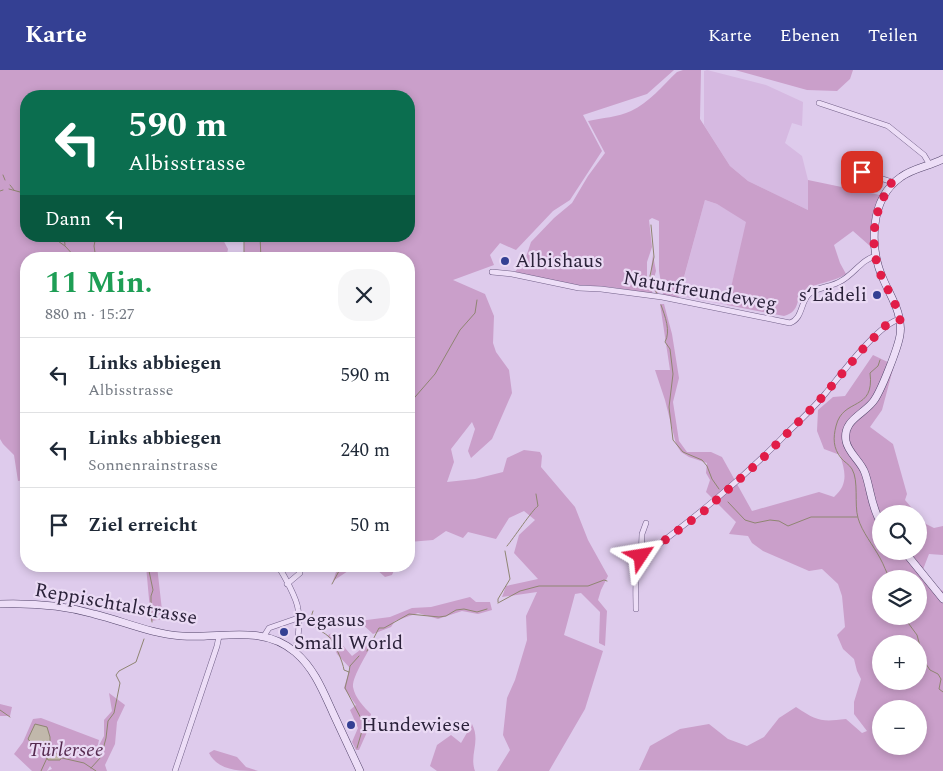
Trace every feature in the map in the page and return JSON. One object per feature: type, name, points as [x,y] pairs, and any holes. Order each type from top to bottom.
[{"type":"main road","points":[[873,505],[866,476],[862,466],[848,446],[846,431],[852,420],[871,404],[877,396],[900,334],[900,320],[880,273],[876,256],[874,237],[877,216],[892,184],[905,174],[943,159]]},
{"type":"main road","points":[[911,560],[943,599]]},
{"type":"main road","name":"Reppischtalstrasse","points":[[0,604],[38,604],[65,607],[170,635],[196,637],[244,634],[264,636],[280,642],[294,651],[306,663],[318,682],[360,771]]},
{"type":"street","points":[[819,103],[888,126],[924,155],[930,165]]},
{"type":"street","points":[[862,172],[889,181],[892,184]]},
{"type":"street","name":"Naturfreundeweg","points":[[492,272],[512,274],[579,288],[662,297],[790,322],[797,319],[805,299],[810,293],[841,281],[864,262],[876,256]]},
{"type":"street","points":[[641,558],[704,511],[760,461],[818,402],[885,326],[893,321],[900,320]]},
{"type":"street","points":[[636,609],[636,570],[641,558],[642,534],[646,523]]},
{"type":"street","points":[[281,572],[299,610],[299,633],[297,646],[294,651]]},
{"type":"street","points":[[287,584],[300,572]]},
{"type":"street","points":[[264,636],[269,628],[298,618]]},
{"type":"street","points":[[175,771],[219,636]]},
{"type":"shaded area","points":[[707,70],[766,85],[803,102],[802,126],[792,123],[785,143],[802,156],[808,180],[808,210],[748,181],[730,166],[704,125],[704,71]]},
{"type":"shaded area","points":[[705,200],[717,204],[747,221],[727,305],[679,296]]},
{"type":"shaded area","points":[[35,724],[47,727],[50,737],[50,750],[53,753],[63,755],[60,760],[48,760],[41,747],[33,745],[28,739]]},
{"type":"green space","points":[[0,70],[674,70],[647,94],[583,115],[602,151],[570,200],[553,211],[516,250],[500,243],[490,255],[494,265],[453,280],[485,294],[494,316],[493,343],[496,352],[509,370],[512,393],[492,439],[471,458],[468,451],[475,429],[472,422],[451,449],[454,462],[447,482],[475,479],[503,472],[507,458],[524,450],[540,452],[542,456],[541,467],[575,507],[588,540],[608,576],[598,600],[607,611],[605,646],[599,643],[600,612],[581,593],[575,594],[564,635],[603,651],[585,709],[549,771],[497,771],[510,750],[503,735],[507,698],[515,680],[527,640],[526,616],[537,592],[502,597],[506,586],[538,579],[514,553],[519,535],[535,520],[524,511],[509,518],[496,539],[468,532],[463,538],[446,531],[433,540],[415,542],[415,252],[244,252],[244,242],[415,242],[415,90],[20,90],[20,242],[224,242],[228,249],[227,252],[20,252],[20,481],[18,481],[14,455],[0,439]]},
{"type":"green space","points":[[701,70],[700,119],[730,166],[748,181],[808,210],[808,180],[880,195],[872,220],[870,246],[853,231],[834,245],[846,274],[805,290],[796,308],[790,314],[784,316],[727,305],[746,222],[717,204],[705,200],[678,299],[663,295],[659,271],[659,221],[652,218],[649,220],[652,247],[647,262],[647,279],[653,294],[610,287],[565,284],[515,272],[526,257],[531,242],[554,218],[572,203],[588,176],[605,153],[588,121],[621,115],[638,108],[650,99],[677,72]]},
{"type":"green space","points":[[735,70],[853,70],[850,79],[837,91],[807,90]]},
{"type":"green space","points":[[653,255],[656,271],[654,278],[659,292],[656,294],[651,280]]},
{"type":"green space","points":[[660,304],[664,304],[672,334],[679,378],[673,402],[679,441],[687,452],[711,452],[722,457],[752,511],[819,492],[834,497],[839,492],[844,482],[843,466],[840,455],[824,449],[817,431],[818,410],[833,397],[845,396],[873,355],[894,365],[882,410],[870,427],[893,444],[907,494],[905,500],[909,505],[872,505],[872,560],[927,560],[923,570],[872,570],[872,625],[927,625],[927,578],[935,587],[943,591],[943,771],[639,770],[650,746],[680,729],[709,724],[728,739],[747,746],[764,737],[779,718],[796,707],[820,719],[846,719],[862,733],[867,731],[854,714],[854,702],[861,679],[854,659],[843,649],[837,635],[845,627],[842,596],[838,584],[822,569],[809,571],[763,551],[752,543],[748,536],[729,534],[736,522],[706,492],[710,480],[706,473],[707,463],[689,457],[681,452],[676,444],[655,370],[670,370]]},
{"type":"green space","points":[[927,524],[934,528],[943,526],[943,555],[929,554],[927,559]]},
{"type":"green space","points":[[147,572],[158,572],[163,619],[151,621]]},
{"type":"green space","points":[[336,572],[346,572],[333,581]]},
{"type":"green space","points":[[379,572],[393,572],[392,575],[385,577]]},
{"type":"green space","points":[[470,597],[476,602],[490,602],[492,610],[478,614],[462,611],[438,619],[418,613],[395,621],[391,627],[373,634],[359,621],[390,617],[412,608],[431,607]]},
{"type":"green space","points":[[332,633],[352,656],[368,644],[372,644],[353,683],[358,699],[371,714],[367,732],[359,750],[356,750],[352,742],[358,728],[350,710],[356,705],[344,688],[350,668],[337,654],[328,635]]},
{"type":"green space","name":"Türlersee","points":[[109,693],[125,705],[117,722],[115,744],[105,765],[107,771],[32,771],[14,754],[23,742],[33,719],[41,718],[99,740],[97,749],[104,736],[104,720],[112,711]]},
{"type":"green space","points":[[0,704],[12,707],[10,716],[0,716]]},
{"type":"green space","points":[[472,724],[475,737],[473,759],[475,771],[437,771],[430,766],[437,745],[451,735],[461,743]]},
{"type":"green space","points":[[214,750],[237,757],[246,767],[258,771],[223,767],[209,753]]},
{"type":"waterway","points":[[3,175],[5,180]]},
{"type":"waterway","points":[[10,185],[14,190]]},
{"type":"waterway","points":[[9,189],[20,192]]},
{"type":"waterway","points":[[651,225],[654,257],[650,276],[657,294]]},
{"type":"waterway","points":[[59,242],[71,252]]},
{"type":"waterway","points":[[95,242],[95,252]]},
{"type":"waterway","points":[[244,242],[244,252]]},
{"type":"waterway","points":[[260,242],[261,252]]},
{"type":"waterway","points":[[415,397],[435,374],[460,330],[475,313],[477,300]]},
{"type":"waterway","points":[[661,305],[667,324],[667,338],[665,342],[670,349],[673,374],[669,407],[673,440],[683,452],[702,460],[719,489]]},
{"type":"waterway","points":[[880,360],[878,366],[870,373],[868,394],[840,417],[834,439],[838,454],[851,467],[854,474],[858,518],[886,570]]},
{"type":"waterway","points":[[507,546],[538,506],[536,494]]},
{"type":"waterway","points":[[728,502],[745,520],[755,523],[770,520],[779,521],[788,526],[811,517],[857,517]]},
{"type":"waterway","points":[[498,602],[510,579],[505,551]]},
{"type":"waterway","points":[[149,572],[153,590],[151,596],[152,622]]},
{"type":"waterway","points":[[332,584],[338,572]]},
{"type":"waterway","points":[[498,603],[520,591],[539,586],[588,586],[604,580],[607,581]]},
{"type":"waterway","points":[[367,651],[379,628],[384,628],[409,614],[439,617],[446,616],[456,610],[464,609],[477,612],[487,609]]},
{"type":"waterway","points":[[313,611],[310,620],[328,636],[338,652],[344,670],[349,672],[345,688],[364,724],[357,748]]},
{"type":"waterway","points":[[910,625],[917,635],[924,661],[930,670],[938,674],[941,679],[939,689],[943,692]]},
{"type":"waterway","points":[[91,768],[101,757],[108,721],[114,713],[120,683],[116,675],[119,671],[136,662],[144,639]]},
{"type":"waterway","points":[[349,672],[350,666],[359,656]]},
{"type":"waterway","points":[[0,710],[10,717]]},
{"type":"waterway","points":[[41,771],[47,758]]},
{"type":"waterway","points":[[62,758],[84,763],[96,771]]},
{"type":"place","name":"Albishaus","points":[[505,261]]},
{"type":"place","name":"s‘Lädeli","points":[[877,295]]},
{"type":"place","name":"Pegasus Small World","points":[[284,632]]},
{"type":"place","name":"Hundewiese","points":[[351,725]]},
{"type":"route","points":[[641,556],[641,558],[704,511],[760,461],[818,402],[885,326],[893,321],[900,320],[880,273],[874,242],[878,212],[892,184],[889,181],[862,172]]}]
